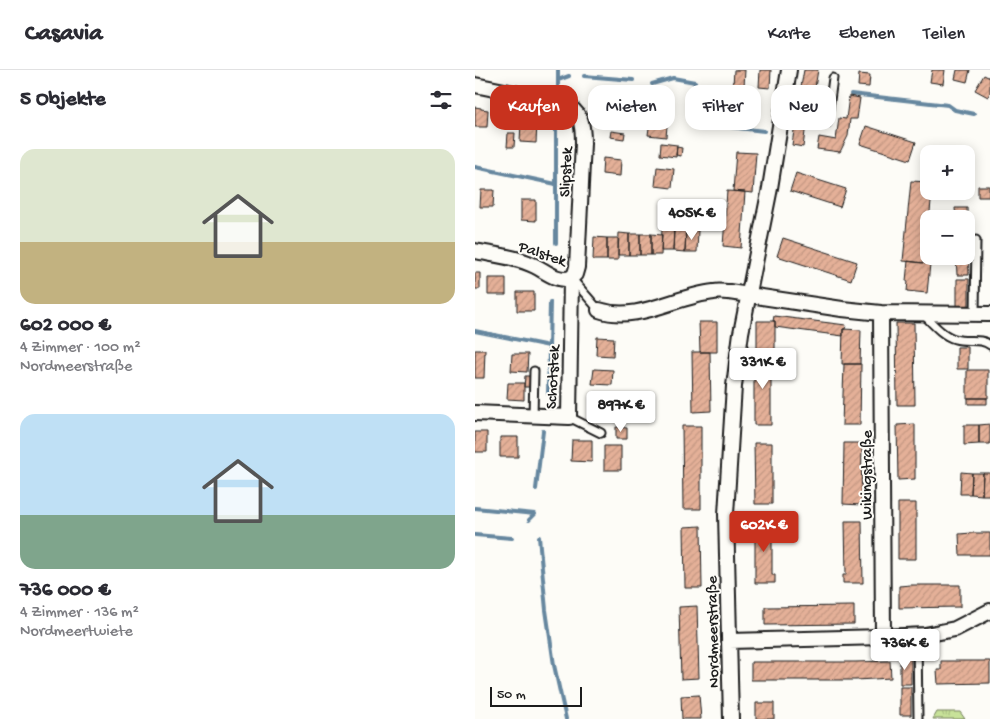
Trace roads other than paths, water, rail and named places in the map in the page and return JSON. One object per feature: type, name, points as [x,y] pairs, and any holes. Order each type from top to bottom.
[{"type":"street","name":"Nordmeerstraße","points":[[787,85],[789,70]]},
{"type":"street","name":"Slipstek","points":[[475,85],[562,103],[569,106],[579,116],[583,128],[583,143],[577,267],[575,274],[571,278]]},
{"type":"street","name":"Nordmeerstraße","points":[[731,719],[726,514],[734,386],[741,333],[780,130]]},
{"type":"street","name":"Palstek","points":[[475,251],[522,260],[557,279],[565,280],[571,278]]},
{"type":"street","name":"Schotstek","points":[[475,413],[569,417],[571,278]]},
{"type":"street","points":[[599,310],[621,314],[636,312],[695,296],[714,292],[729,292],[881,313],[990,314]]},
{"type":"street","name":"Wikingstraße","points":[[881,313],[883,637]]},
{"type":"street","points":[[729,641],[917,635],[955,629],[990,611]]},
{"type":"lane","points":[[832,85],[833,78]]},
{"type":"lane","points":[[975,314],[976,240]]},
{"type":"lane","points":[[571,278],[599,310]]},
{"type":"lane","points":[[922,314],[948,336],[957,340],[985,341],[990,345]]},
{"type":"lane","points":[[533,416],[534,371]]},
{"type":"lane","points":[[569,417],[601,433]]},
{"type":"lane","points":[[917,635],[918,719]]},
{"type":"waterway","points":[[558,70],[558,85]]},
{"type":"waterway","points":[[558,80],[569,76]]},
{"type":"waterway","points":[[584,76],[633,80]]},
{"type":"waterway","points":[[652,84],[673,78],[695,82],[692,119],[696,123],[764,131]]},
{"type":"waterway","points":[[851,94],[948,105],[955,110],[974,114]]},
{"type":"waterway","points":[[556,130],[556,243]]},
{"type":"waterway","points":[[475,167],[556,184]]},
{"type":"waterway","points":[[548,394],[550,302]]},
{"type":"waterway","points":[[475,331],[549,346]]},
{"type":"waterway","points":[[536,489],[543,431]]},
{"type":"waterway","points":[[475,508],[535,514]]},
{"type":"waterway","points":[[529,520],[535,514]]},
{"type":"waterway","points":[[475,535],[512,538]]},
{"type":"waterway","points":[[539,537],[546,610],[554,665],[566,719]]}]
